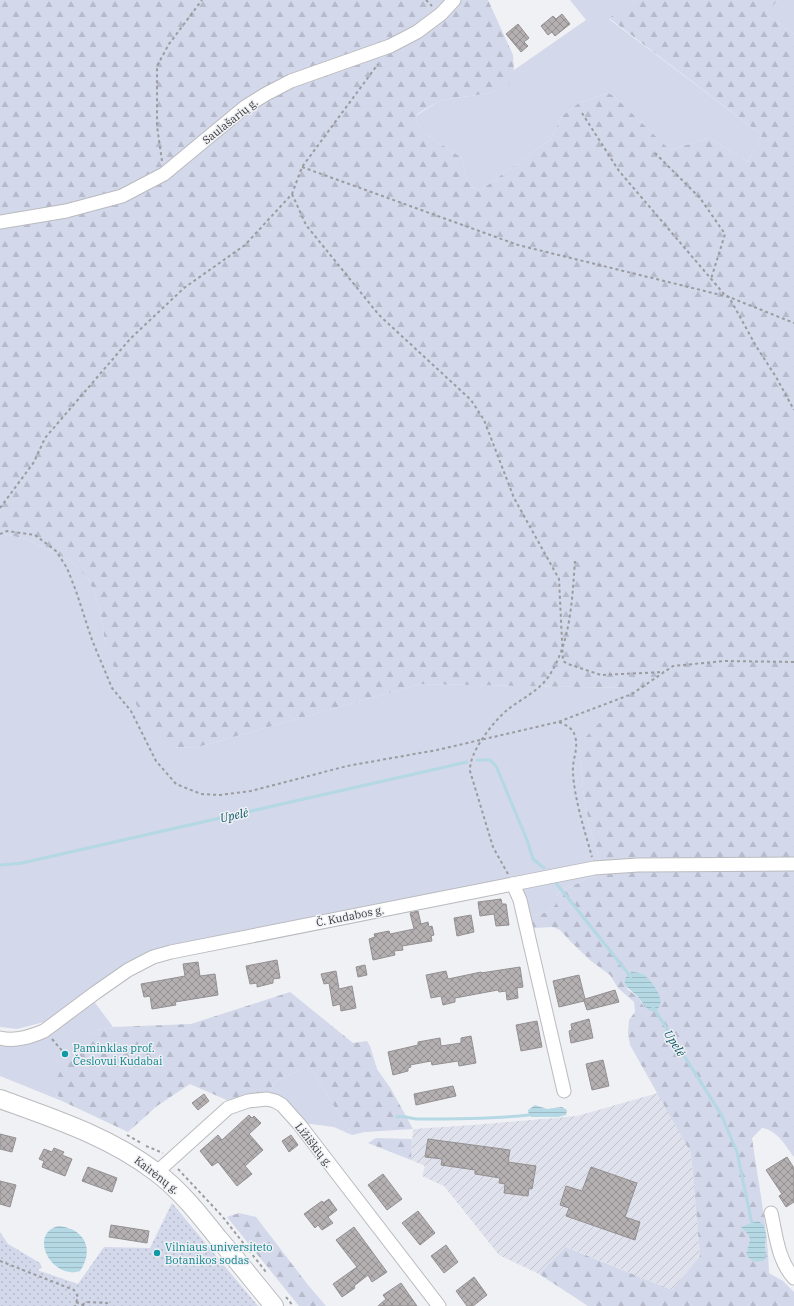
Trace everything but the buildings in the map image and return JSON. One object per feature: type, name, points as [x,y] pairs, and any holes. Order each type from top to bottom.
[{"type":"main road","name":"Kairėnų g.","points":[[0,1099],[102,1138],[126,1151],[157,1172],[183,1195],[274,1306]]},
{"type":"street","name":"Saulašarių g.","points":[[0,222],[66,211],[122,196],[164,174],[245,107],[266,94],[291,81],[390,46],[417,32],[440,14],[454,0]]},
{"type":"street","name":"Č. Kudabos g.","points":[[0,1038],[15,1039],[36,1035],[44,1031],[122,974],[153,957],[178,950],[594,868],[638,865],[794,864]]},
{"type":"street","points":[[513,884],[520,900],[564,1091]]},
{"type":"street","name":"Ližiškių g.","points":[[157,1172],[228,1108],[248,1100],[268,1099],[282,1104],[439,1306]]},
{"type":"street","points":[[772,1213],[781,1255],[788,1271],[794,1278]]},
{"type":"path","points":[[164,174],[157,126],[157,66],[169,44],[202,0]]},
{"type":"path","points":[[0,508],[34,462],[45,438],[130,339],[184,288],[245,245],[292,194],[302,167],[390,46]]},
{"type":"path","points":[[582,113],[619,171],[724,294],[729,297],[794,410]]},
{"type":"path","points":[[655,153],[700,198],[725,234],[712,279]]},
{"type":"path","points":[[302,167],[518,245],[729,297],[794,323]]},
{"type":"path","points":[[292,194],[306,225],[379,316],[471,400],[484,420],[514,498],[559,579],[563,661],[602,675],[664,672]]},
{"type":"path","points":[[0,534],[7,531],[34,534],[56,551],[67,568],[92,640],[112,688],[131,710],[156,761],[176,784],[201,794],[220,795],[251,791],[347,766],[437,750],[558,722],[632,694],[673,666],[725,661],[794,662]]},
{"type":"path","points":[[513,884],[493,847],[470,771],[470,764],[482,740],[506,711],[534,690],[549,676],[565,642],[571,604],[575,561]]},
{"type":"path","points":[[558,722],[566,725],[576,736],[577,746],[572,771],[594,868]]},
{"type":"path","points":[[44,1031],[65,1054]]},
{"type":"path","points":[[0,1261],[74,1290],[78,1297],[75,1306]]},
{"type":"path","points":[[76,1302],[85,1306]]},
{"type":"path","points":[[82,1305],[87,1302],[93,1302],[107,1303],[110,1306]]},
{"type":"shaded area","points":[[632,972],[644,975],[659,994],[660,1003],[656,1010],[650,1011],[626,986],[625,980]]},
{"type":"shaded area","points":[[658,1093],[691,1153],[700,1256],[672,1290],[567,1247],[539,1274],[499,1255],[444,1186],[422,1176],[425,1166],[411,1160],[413,1129],[577,1116]]},
{"type":"shaded area","points":[[535,1105],[547,1109],[562,1107],[567,1110],[566,1115],[558,1117],[531,1117],[528,1110]]},
{"type":"shaded area","points":[[758,1221],[764,1225],[766,1236],[766,1254],[765,1260],[756,1262],[750,1259],[746,1254],[750,1239],[741,1227]]},
{"type":"shaded area","points":[[58,1226],[75,1231],[84,1241],[87,1255],[80,1271],[69,1272],[60,1269],[52,1263],[47,1255],[44,1246],[45,1238],[49,1231]]},
{"type":"green space","points":[[0,0],[488,0],[513,55],[514,70],[509,85],[491,93],[441,100],[417,114],[416,120],[421,131],[462,158],[467,181],[473,188],[481,190],[551,139],[562,116],[579,103],[608,93],[614,96],[670,150],[710,138],[748,162],[762,135],[609,18],[636,0],[778,0],[765,14],[794,34],[794,1157],[780,1139],[767,1129],[762,1128],[752,1138],[765,1222],[769,1273],[783,1281],[794,1292],[794,1306],[588,1306],[539,1274],[566,1247],[672,1290],[700,1256],[691,1153],[630,1045],[628,1034],[629,1020],[635,1012],[634,1002],[618,988],[610,975],[591,961],[560,930],[553,927],[534,928],[530,916],[548,912],[556,904],[556,896],[562,890],[601,874],[599,857],[590,829],[583,790],[581,759],[583,740],[633,688],[421,684],[194,748],[173,747],[159,739],[118,677],[106,648],[100,609],[89,580],[71,561],[26,539],[0,533]],"holes":[[[635,972],[644,1007],[639,998],[627,989]],[[764,1225],[766,1254],[746,1254],[750,1239],[747,1233]]]},
{"type":"green space","points":[[570,0],[636,0],[609,19],[762,135],[748,162],[710,138],[670,150],[614,96],[608,93],[579,103],[562,116],[551,139],[481,190],[473,188],[467,181],[462,158],[421,131],[416,120],[417,115],[441,100],[491,93],[508,85],[514,70],[586,20]]},
{"type":"green space","points":[[778,0],[794,0],[794,34],[765,14]]},
{"type":"green space","points":[[0,533],[26,539],[71,561],[89,580],[100,609],[106,648],[173,747],[194,748],[421,684],[633,688],[581,759],[583,790],[590,829],[599,857],[601,874],[562,890],[556,896],[556,904],[548,912],[530,916],[513,878],[126,966],[44,1022],[17,1029],[0,1027]]},
{"type":"green space","points":[[290,992],[353,1043],[367,1041],[377,1069],[391,1089],[413,1129],[365,1132],[352,1135],[314,1074],[308,1070],[301,1070],[285,1076],[273,1084],[270,1094],[231,1102],[190,1084],[157,1106],[128,1132],[62,1101],[55,1091],[55,1082],[76,1044],[87,1035],[98,1030],[113,1027],[191,1024]]},
{"type":"green space","points":[[93,1000],[113,1027],[98,1030],[87,1035],[55,1091],[62,1101],[0,1076],[0,1044],[19,1045],[32,1042],[50,1032]]},
{"type":"green space","points":[[301,1070],[308,1070],[314,1074],[352,1135],[334,1127],[303,1123],[270,1094],[273,1084],[285,1076]]},
{"type":"green space","points":[[376,1138],[412,1139],[411,1160],[368,1143]]},
{"type":"green space","name":"Vilniaus universiteto Botanikos sodas","points":[[172,1203],[258,1306],[0,1306],[0,1232],[8,1244],[40,1263],[42,1268],[37,1270],[78,1284],[104,1247],[150,1248]]},
{"type":"green space","points":[[239,1213],[256,1217],[326,1306],[299,1306],[227,1217]]},
{"type":"waterway","name":"Upelė","points":[[477,760],[490,760],[496,766],[527,840],[533,859],[544,868]]},
{"type":"waterway","name":"Upelė","points":[[0,865],[22,863],[467,762]]},
{"type":"waterway","name":"Upelė","points":[[556,883],[631,977]]},
{"type":"waterway","name":"Upelė","points":[[653,1007],[721,1114],[737,1152],[752,1224]]},
{"type":"waterway","points":[[397,1117],[402,1116],[418,1119],[459,1119],[529,1115]]},
{"type":"place","name":"Paminklas prof. Česlovui Kudabai","points":[[65,1054]]},
{"type":"place","name":"Vilniaus universiteto Botanikos sodas","points":[[157,1253]]}]
